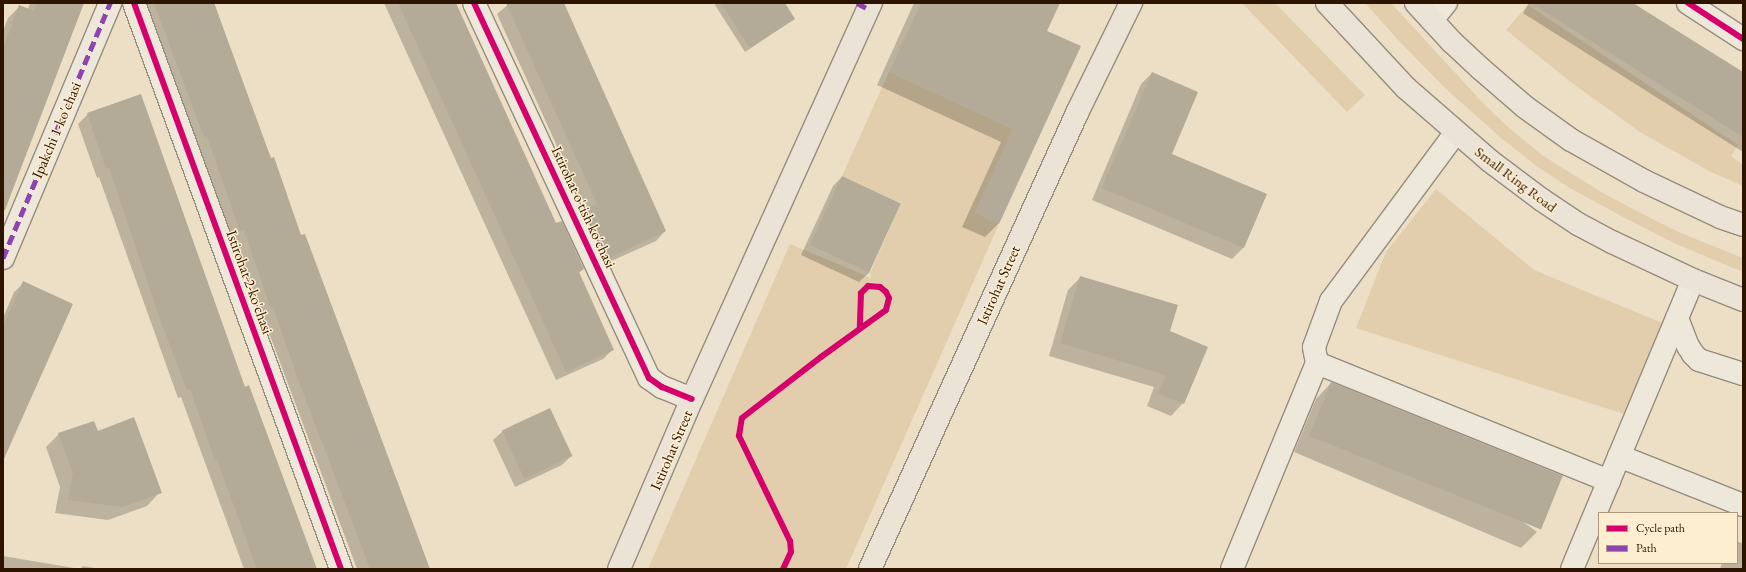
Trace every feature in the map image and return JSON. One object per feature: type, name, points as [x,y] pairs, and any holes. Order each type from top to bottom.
[{"type":"main road","name":"Istirohat Street","points":[[870,569],[1077,113],[1131,3]]},
{"type":"main road","name":"Small Ring Road","points":[[1327,3],[1406,88],[1456,132],[1515,180],[1578,224],[1612,242],[1693,280],[1743,300]]},
{"type":"main road","points":[[1416,3],[1452,42],[1509,93],[1571,140],[1644,181],[1720,217],[1743,225]]},
{"type":"main road","name":"Istirohat Street","points":[[619,569],[692,399],[866,5]]},
{"type":"street","name":"Ipakchi 1-ko'chasi","points":[[3,258],[110,3]]},
{"type":"street","name":"Istirohat 2-ko'chasi","points":[[134,3],[341,569]]},
{"type":"street","name":"Istirohat o'tish ko'chasi","points":[[474,3],[649,378],[662,387],[692,399]]},
{"type":"street","points":[[1432,20],[1446,3]]},
{"type":"street","points":[[1688,3],[1743,38]]},
{"type":"street","points":[[1232,569],[1317,363],[1314,348],[1331,300],[1456,132]]},
{"type":"street","points":[[1572,569],[1693,280]]},
{"type":"street","points":[[1677,318],[1688,346],[1699,360],[1743,374]]},
{"type":"street","points":[[1317,363],[1609,481]]},
{"type":"street","points":[[1619,456],[1743,505]]},
{"type":"shaded area","points":[[1242,3],[1275,3],[1365,95],[1347,112]]},
{"type":"shaded area","points":[[1365,3],[1391,3],[1483,103],[1509,128],[1542,155],[1601,192],[1654,220],[1681,233],[1743,258],[1743,272],[1676,244],[1623,217],[1570,188],[1535,165],[1501,138],[1445,88],[1400,42]]},
{"type":"shaded area","points":[[1528,5],[1738,145],[1731,156],[1743,165],[1743,186],[1711,172],[1640,132],[1572,83],[1506,30]]},
{"type":"shaded area","points":[[889,72],[1013,129],[975,213],[999,224],[846,569],[648,569],[790,244],[871,278],[870,273],[901,203],[842,176]]},
{"type":"shaded area","points":[[1436,189],[1534,270],[1665,324],[1627,415],[1356,328],[1386,252]]},
{"type":"building","points":[[37,3],[84,3],[5,210],[3,210],[3,49],[19,5],[34,11]]},
{"type":"building","points":[[154,3],[214,3],[271,158],[274,157],[301,235],[305,234],[430,569],[370,569],[301,387],[273,308],[271,309],[244,230],[240,232],[207,136],[204,137]]},
{"type":"building","points":[[398,3],[456,3],[556,223],[562,221],[584,269],[579,272],[614,350],[566,372]]},
{"type":"building","points":[[506,3],[564,3],[666,231],[607,259],[584,210],[597,204]]},
{"type":"building","points":[[721,3],[785,3],[795,19],[750,48]]},
{"type":"building","points":[[921,3],[1060,3],[1047,31],[1081,46],[999,224],[975,213],[1013,129],[889,72]]},
{"type":"building","points":[[1531,3],[1633,3],[1743,72],[1743,137]]},
{"type":"building","points":[[1152,72],[1198,92],[1172,154],[1267,194],[1244,248],[1102,188]]},
{"type":"building","points":[[141,94],[245,387],[249,385],[317,569],[257,569],[217,460],[215,460],[190,389],[187,390],[161,322],[109,168],[106,169],[87,113]]},
{"type":"building","points":[[842,176],[901,203],[869,272],[810,245]]},
{"type":"building","points":[[1080,276],[1178,305],[1170,331],[1208,347],[1184,404],[1158,393],[1166,375],[1060,343]]},
{"type":"building","points":[[23,281],[73,304],[3,461],[3,326]]},
{"type":"building","points":[[1331,382],[1563,476],[1541,529],[1309,436]]},
{"type":"building","points":[[550,408],[572,456],[524,478],[502,430]]},
{"type":"building","points":[[134,417],[162,493],[122,507],[68,500],[73,473],[58,433],[94,421],[98,431]]},
{"type":"marked path","points":[[3,258],[110,3]]},
{"type":"marked path","points":[[857,3],[869,9]]},
{"type":"cycle path","points":[[134,3],[341,569]]},
{"type":"cycle path","points":[[474,3],[649,378],[662,387],[692,399]]},
{"type":"cycle path","points":[[1688,3],[1743,39]]},
{"type":"cycle path","points":[[783,569],[791,552],[790,541],[739,436],[742,418],[821,357],[886,310],[889,298],[886,292],[880,287],[868,286],[861,293],[860,328]]}]
